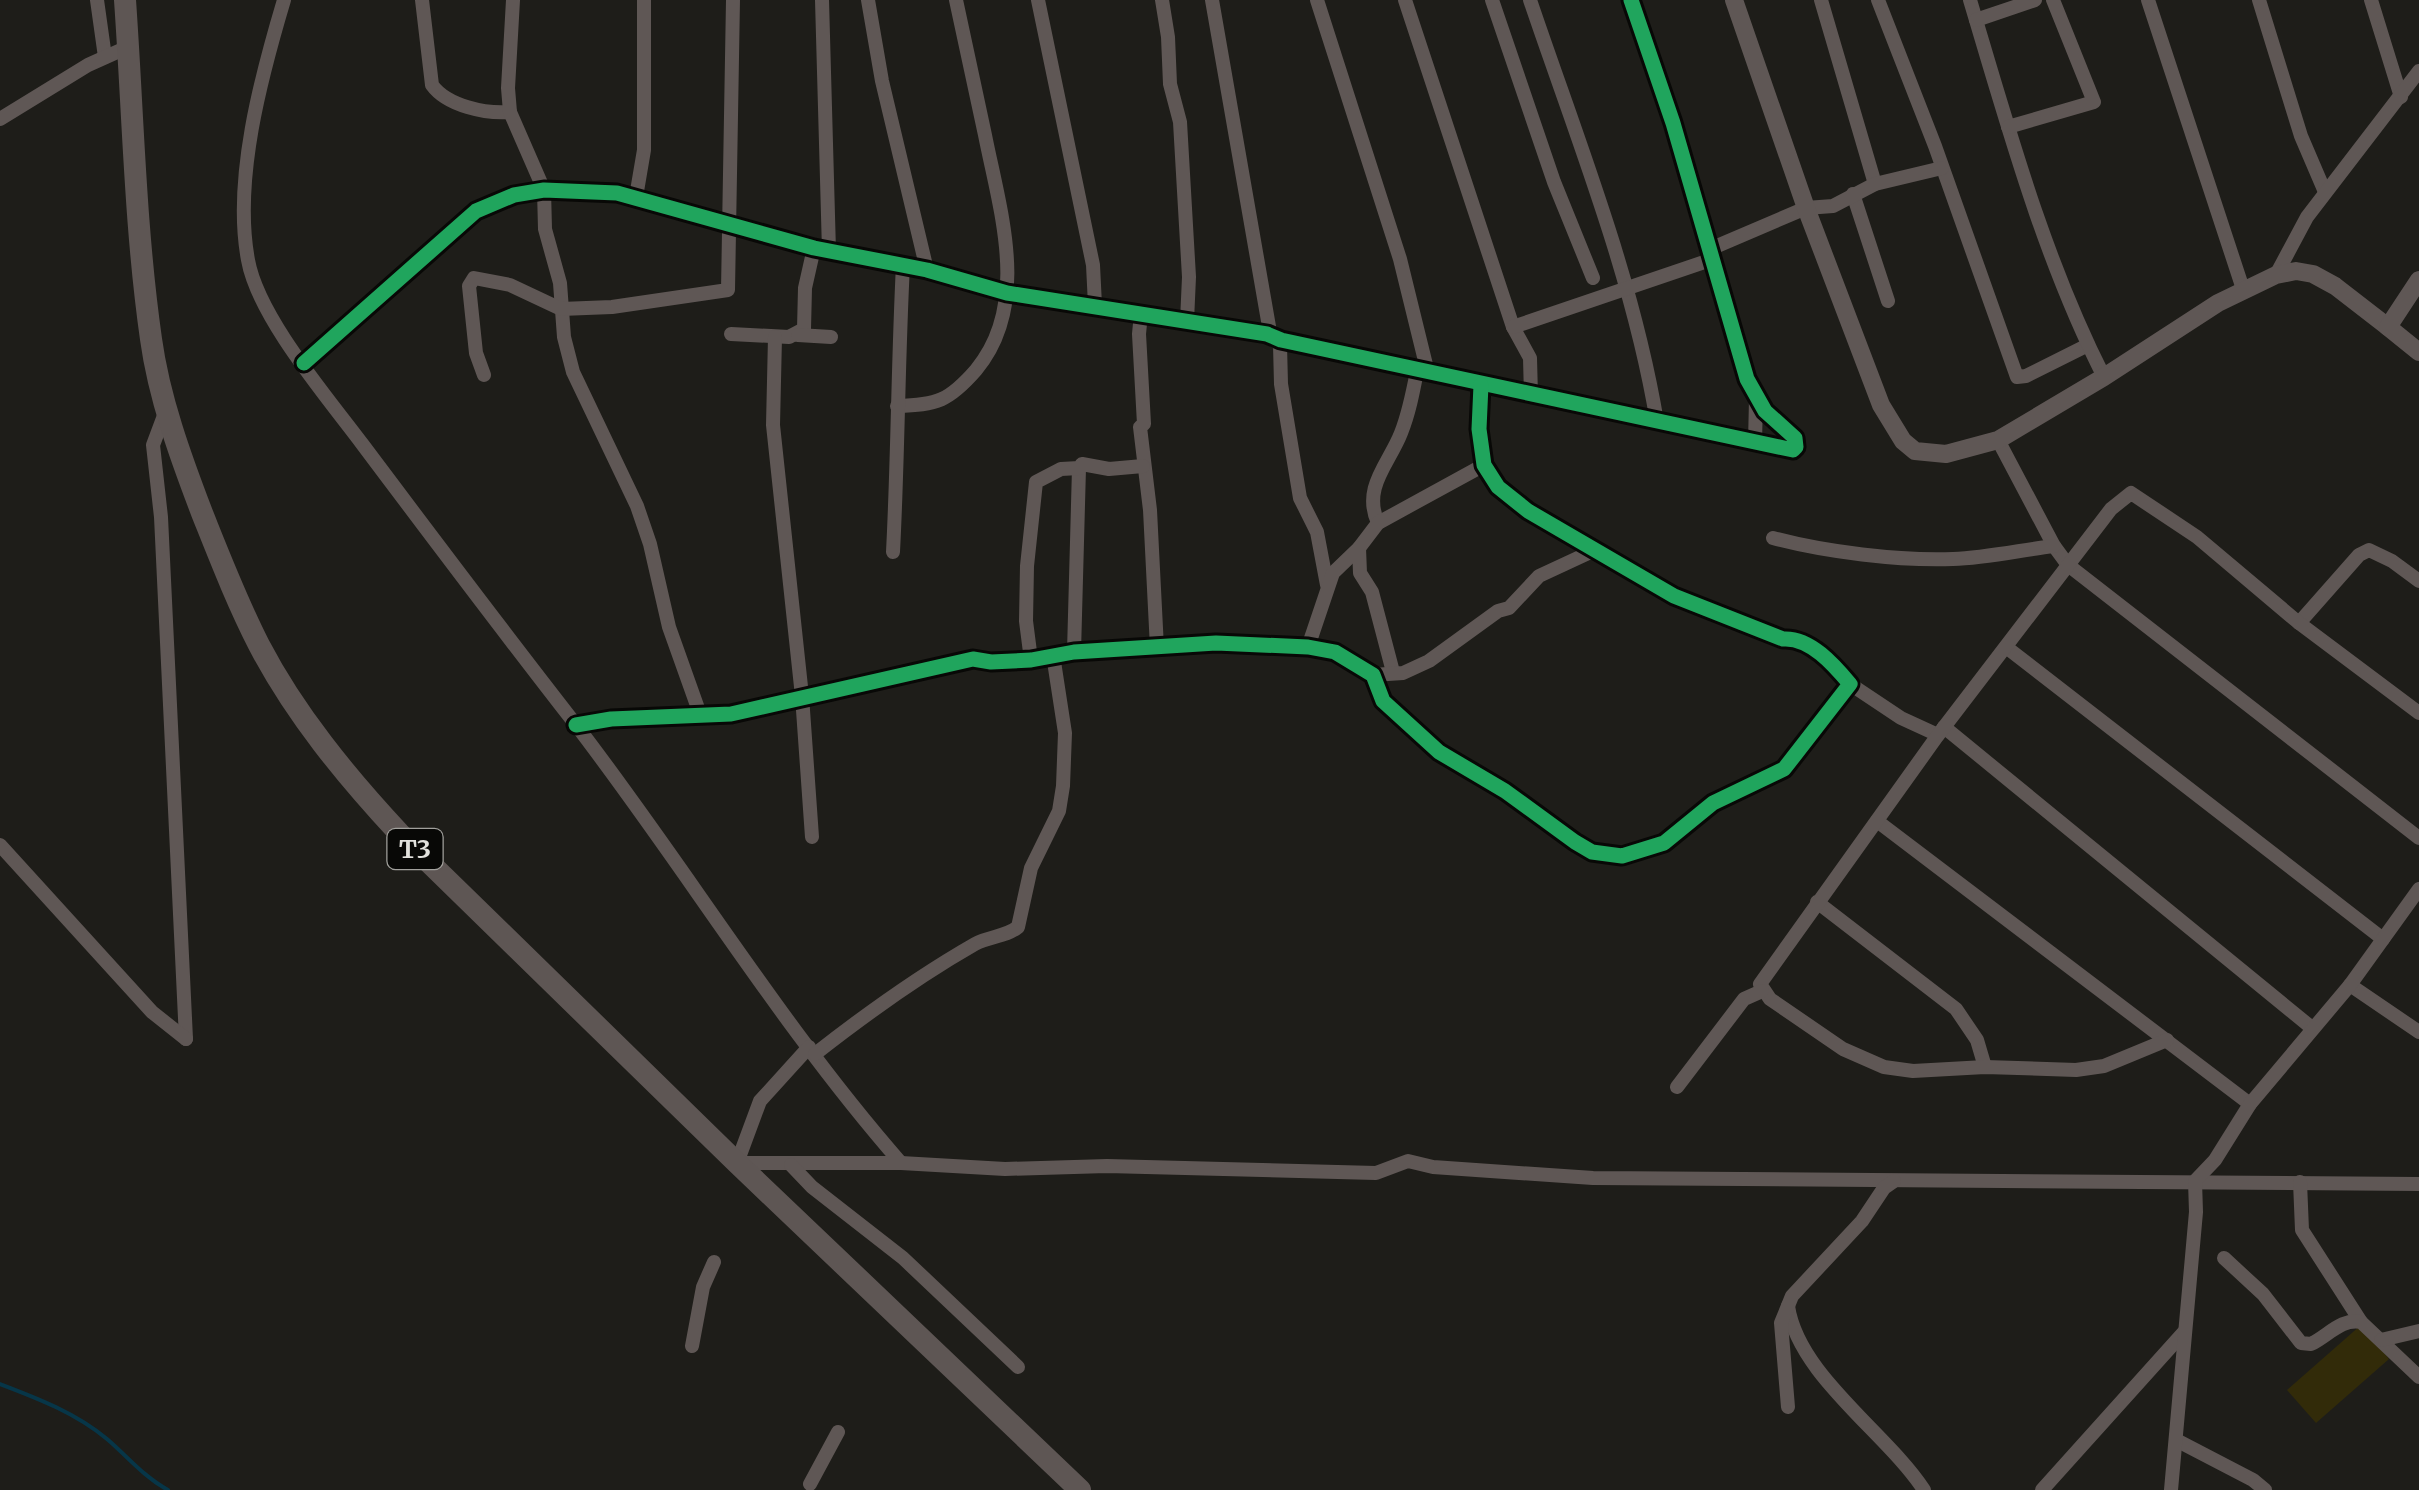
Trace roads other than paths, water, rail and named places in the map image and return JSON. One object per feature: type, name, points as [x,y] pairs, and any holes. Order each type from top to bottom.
[{"type":"highway","name":"T3","points":[[125,0],[133,158],[151,341],[185,468],[260,648],[314,732],[398,833],[1080,1490]]},
{"type":"street","points":[[284,0],[256,114],[245,215],[248,261],[259,293],[304,363],[453,566],[576,724],[812,1050],[901,1164]]},
{"type":"street","points":[[422,0],[431,76],[440,95],[497,113],[510,112]]},
{"type":"street","points":[[514,0],[510,112],[544,190],[545,229],[560,282],[573,372],[637,506],[669,627],[700,714]]},
{"type":"street","points":[[636,197],[644,150],[644,0]]},
{"type":"street","points":[[484,375],[476,353],[469,286],[474,278],[510,284],[561,309],[612,307],[728,290],[733,0]]},
{"type":"street","points":[[798,335],[804,329],[805,288],[822,250],[822,0]]},
{"type":"street","points":[[868,0],[882,82],[927,270]]},
{"type":"street","points":[[897,406],[946,400],[961,387],[998,338],[1008,293],[1009,269],[996,193],[956,0]]},
{"type":"street","points":[[1038,0],[1093,266],[1094,305]]},
{"type":"street","points":[[1162,0],[1170,84],[1180,122],[1189,276],[1186,321]]},
{"type":"street","points":[[1212,0],[1271,335],[1280,345],[1281,384],[1300,498],[1317,532],[1327,585]]},
{"type":"street","points":[[1317,0],[1390,225],[1426,356],[1401,434],[1378,471],[1374,514],[1378,523]]},
{"type":"street","points":[[1405,0],[1513,327],[1530,358],[1531,396]]},
{"type":"street","points":[[1492,0],[1554,182],[1593,278]]},
{"type":"street","points":[[1530,0],[1628,288],[1657,422]]},
{"type":"street","points":[[304,363],[476,211],[514,196],[544,190],[617,193],[822,250],[927,270],[1008,293],[1271,335],[1531,396],[1790,450],[1796,448],[1797,442],[1756,397],[1747,379],[1712,254],[1631,0]]},
{"type":"street","points":[[1734,0],[1806,208],[1882,405],[1902,441],[1915,451],[1946,454],[1998,440],[2242,289],[2296,271],[2335,286],[2419,352]]},
{"type":"street","points":[[1821,0],[1876,184]]},
{"type":"street","points":[[1878,0],[2016,378],[2088,345]]},
{"type":"street","points":[[1970,0],[2008,127],[2088,345],[2104,377]]},
{"type":"street","points":[[1976,20],[2035,0]]},
{"type":"street","points":[[2008,127],[2094,102],[2053,0]]},
{"type":"street","points":[[2148,0],[2242,289]]},
{"type":"street","points":[[2259,0],[2301,136],[2325,192]]},
{"type":"street","points":[[2371,0],[2401,96]]},
{"type":"street","points":[[94,3],[105,57]]},
{"type":"street","points":[[0,119],[128,47]]},
{"type":"street","points":[[2276,275],[2295,235],[2325,192],[2419,71]]},
{"type":"street","points":[[1513,327],[1712,254],[1806,208],[1834,206],[1876,184],[1942,168]]},
{"type":"street","points":[[1853,194],[1888,301]]},
{"type":"street","points":[[893,552],[903,265]]},
{"type":"street","points":[[2388,328],[2419,280]]},
{"type":"street","points":[[1141,313],[1144,424],[1140,427],[1150,510],[1157,648]]},
{"type":"street","points":[[731,334],[831,336]]},
{"type":"street","points":[[775,337],[774,425],[812,836]]},
{"type":"street","points":[[1480,385],[1479,429],[1484,465],[1498,487],[1528,511],[1674,596],[1783,639],[1795,638],[1838,669],[1850,684],[1901,718],[1941,731],[2312,1028]]},
{"type":"street","points":[[1755,443],[1756,397]]},
{"type":"street","points":[[0,845],[56,911],[152,1012],[186,1039],[162,517],[153,445],[167,407]]},
{"type":"street","points":[[1998,440],[2068,565],[2419,838]]},
{"type":"street","points":[[1031,660],[1026,622],[1032,492],[1036,482],[1082,464],[1109,469],[1142,466]]},
{"type":"street","points":[[1308,646],[1333,573],[1378,523],[1484,465]]},
{"type":"street","points":[[1074,652],[1079,468]]},
{"type":"street","points":[[2167,1040],[2104,1066],[2076,1070],[1913,1071],[1884,1067],[1843,1049],[1810,1029],[1762,991],[1760,984],[1941,731],[2111,509],[2131,493],[2197,537],[2300,623],[2419,712]]},
{"type":"street","points":[[1773,538],[1808,548],[1955,559],[2054,546]]},
{"type":"street","points":[[1359,548],[1360,573],[1372,592],[1393,672]]},
{"type":"street","points":[[576,724],[730,714],[972,658],[991,662],[1031,660],[1074,652],[1228,643],[1308,646],[1335,652],[1373,675],[1403,672],[1428,662],[1498,611],[1509,608],[1539,576],[1595,550]]},
{"type":"street","points":[[2300,623],[2359,555],[2369,550],[2392,560],[2419,581]]},
{"type":"street","points":[[2006,646],[2383,939]]},
{"type":"street","points":[[1053,655],[1065,733],[1064,786],[1058,811],[1032,868],[1018,927],[988,937],[951,959],[812,1050],[760,1101],[738,1163],[1006,1169],[1309,1169],[1376,1174],[1408,1161],[1433,1167],[1593,1178],[2419,1184]]},
{"type":"street","points":[[1373,675],[1382,701],[1424,741],[1506,791],[1592,852],[1622,856],[1664,843],[1713,803],[1784,769],[1850,684]]},
{"type":"street","points":[[1877,821],[2250,1104]]},
{"type":"street","points":[[2171,1490],[2196,1212],[2195,1181],[2215,1160],[2250,1104],[2417,897]]},
{"type":"street","points":[[1818,902],[1956,1008],[1978,1040],[1986,1068]]},
{"type":"street","points":[[2350,984],[2419,1032]]},
{"type":"street","points":[[1677,1088],[1744,999],[1762,991]]},
{"type":"street","points":[[792,1166],[812,1187],[903,1258],[1018,1367]]},
{"type":"street","points":[[1788,1407],[1781,1323],[1792,1296],[1894,1181]]},
{"type":"street","points":[[2300,1182],[2302,1230],[2361,1322],[2419,1378]]},
{"type":"street","points":[[2224,1258],[2263,1294],[2301,1343],[2311,1344],[2343,1323],[2361,1322]]},
{"type":"street","points":[[692,1346],[703,1287],[714,1262]]},
{"type":"street","points":[[1788,1305],[1796,1333],[1811,1358],[1857,1415],[1910,1468],[1924,1490]]},
{"type":"street","points":[[2042,1490],[2185,1330]]},
{"type":"street","points":[[2382,1340],[2419,1330]]},
{"type":"street","points":[[810,1484],[838,1432]]},
{"type":"street","points":[[2178,1441],[2265,1490]]},
{"type":"waterway","points":[[0,1384],[82,1421],[168,1490]]}]
